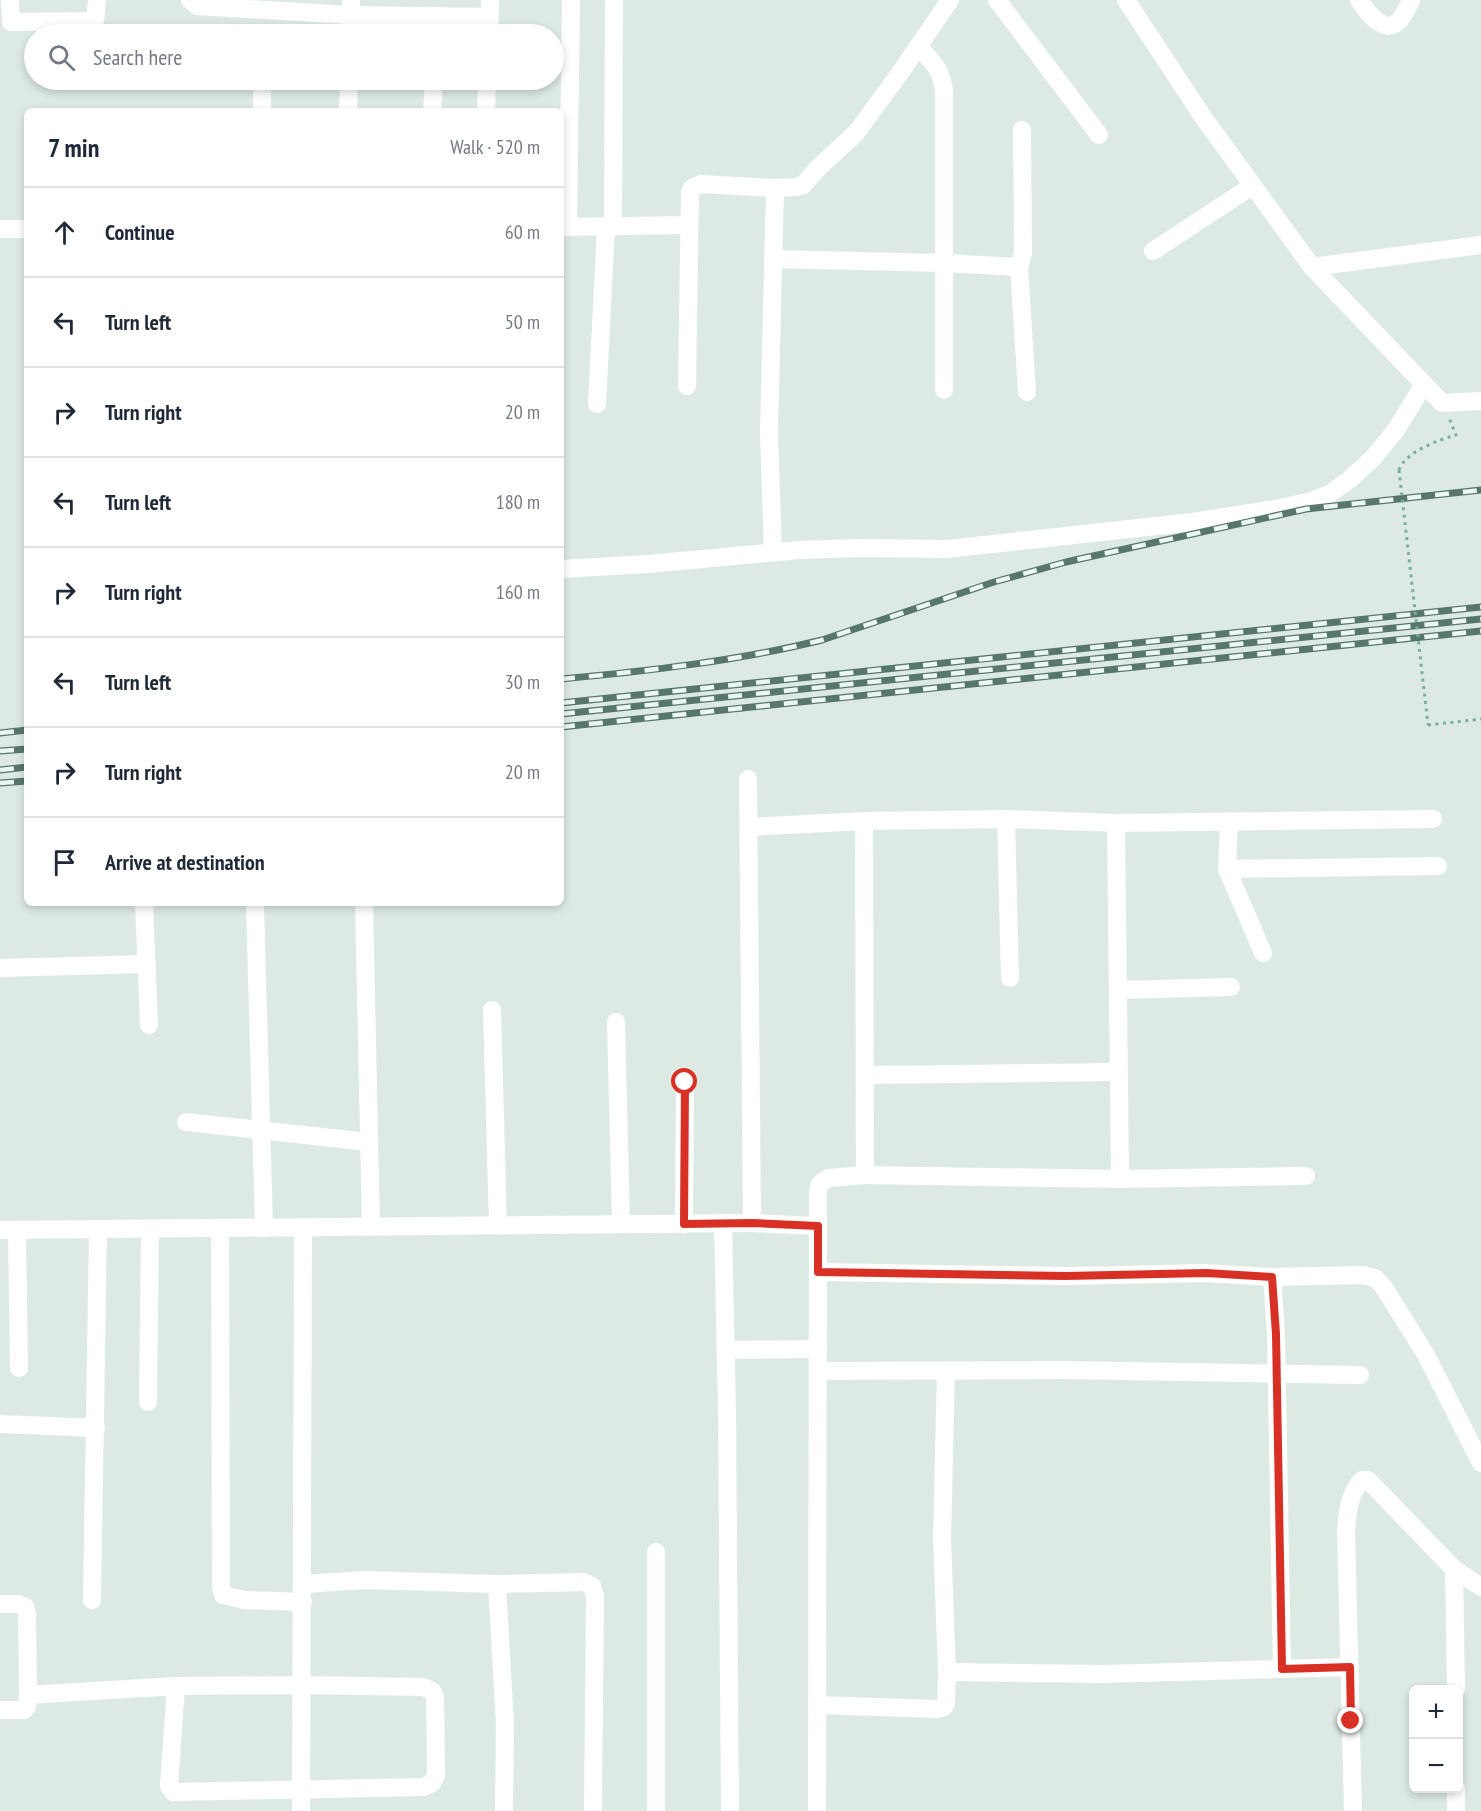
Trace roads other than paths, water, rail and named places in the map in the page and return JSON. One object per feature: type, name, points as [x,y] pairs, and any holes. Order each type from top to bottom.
[{"type":"street","points":[[10,0],[6,22],[95,21],[96,0]]},
{"type":"street","points":[[190,0],[197,6],[351,8],[427,24]]},
{"type":"street","points":[[597,404],[609,227],[614,0]]},
{"type":"street","points":[[687,386],[690,192],[696,185],[796,188],[803,184],[856,132],[950,0]]},
{"type":"street","points":[[997,0],[1099,135]]},
{"type":"street","points":[[1126,0],[1203,117],[1312,267],[1442,403],[1481,401]]},
{"type":"street","points":[[1359,0],[1373,20],[1389,25],[1396,24],[1401,19],[1411,0]]},
{"type":"street","points":[[571,2],[564,227],[689,225]]},
{"type":"street","points":[[351,8],[351,24]]},
{"type":"street","points":[[449,24],[490,17]]},
{"type":"street","points":[[918,46],[939,68],[943,81],[944,390]]},
{"type":"street","points":[[348,108],[349,90]]},
{"type":"street","points":[[432,108],[433,90]]},
{"type":"street","points":[[486,108],[487,90]]},
{"type":"street","points":[[262,92],[262,108]]},
{"type":"street","points":[[1022,130],[1023,253],[1019,267],[1027,392]]},
{"type":"street","points":[[1154,251],[1252,186]]},
{"type":"street","points":[[774,552],[769,432],[775,188]]},
{"type":"street","points":[[0,229],[24,229]]},
{"type":"street","points":[[1312,267],[1481,245]]},
{"type":"street","points":[[773,259],[1019,267]]},
{"type":"street","points":[[564,569],[648,564],[774,552],[857,548],[947,549],[1192,522],[1281,508],[1312,501],[1331,493],[1349,480],[1373,458],[1396,430],[1424,384]]},
{"type":"street","points":[[748,779],[752,1223]]},
{"type":"street","points":[[749,827],[864,821],[1006,819],[1116,823],[1432,819]]},
{"type":"street","points":[[1006,819],[1010,978]]},
{"type":"street","points":[[864,821],[864,1175]]},
{"type":"street","points":[[1229,822],[1227,869],[1263,953]]},
{"type":"street","points":[[1116,823],[1120,1179]]},
{"type":"street","points":[[1227,869],[1438,866]]},
{"type":"street","points":[[144,906],[149,1025]]},
{"type":"street","points":[[255,906],[264,1228]]},
{"type":"street","points":[[364,906],[371,1227]]},
{"type":"street","points":[[0,968],[147,964]]},
{"type":"street","points":[[1118,990],[1231,987]]},
{"type":"street","points":[[492,1010],[498,1226]]},
{"type":"street","points":[[616,1022],[621,1224]]},
{"type":"street","points":[[865,1075],[1119,1072]]},
{"type":"street","points":[[684,1224],[685,1082]]},
{"type":"street","points":[[186,1122],[369,1142]]},
{"type":"street","points":[[817,1811],[820,1184],[828,1178],[864,1175],[1120,1179],[1306,1176]]},
{"type":"street","points":[[19,1368],[8,1230],[752,1223],[818,1226]]},
{"type":"street","points":[[723,1224],[730,1811]]},
{"type":"street","points":[[220,1228],[221,1586],[223,1594],[244,1600],[303,1593],[366,1580],[497,1584],[583,1582],[592,1586],[595,1596],[593,1811]]},
{"type":"street","points":[[301,1811],[303,1228]]},
{"type":"street","points":[[148,1402],[150,1229]]},
{"type":"street","points":[[92,1600],[98,1230]]},
{"type":"street","points":[[818,1272],[1066,1276],[1206,1273],[1272,1277],[1363,1275],[1375,1278],[1383,1286],[1426,1355],[1481,1463]]},
{"type":"street","points":[[1272,1277],[1282,1669]]},
{"type":"street","points":[[726,1350],[818,1349]]},
{"type":"street","points":[[818,1371],[1064,1370],[1360,1375]]},
{"type":"street","points":[[816,1706],[937,1709],[944,1707],[947,1700],[942,1539],[946,1371]]},
{"type":"street","points":[[0,1424],[96,1428]]},
{"type":"street","points":[[1353,1811],[1347,1516],[1356,1488],[1362,1480],[1368,1480],[1376,1487],[1454,1569],[1481,1587]]},
{"type":"street","points":[[656,1552],[656,1811]]},
{"type":"street","points":[[1454,1569],[1456,1685]]},
{"type":"street","points":[[497,1584],[505,1725],[504,1811]]},
{"type":"street","points":[[0,1604],[18,1604],[25,1607],[27,1614],[27,1706],[24,1710],[0,1710]]},
{"type":"street","points":[[947,1672],[1103,1674],[1350,1667]]},
{"type":"street","points":[[27,1695],[176,1686],[302,1685],[428,1688],[435,1697],[436,1775],[432,1784],[424,1787],[173,1792],[169,1786],[176,1686]]},
{"type":"street","points":[[1456,1793],[1456,1811]]},
{"type":"railway","points":[[564,679],[692,664],[758,654],[822,640],[994,582],[1066,562],[1306,509],[1481,490]]},
{"type":"railway","points":[[564,703],[1481,607]]},
{"type":"railway","points":[[564,714],[1481,619]]},
{"type":"railway","points":[[564,727],[1481,631]]},
{"type":"railway","points":[[0,733],[24,730]]},
{"type":"railway","points":[[0,751],[24,749]]},
{"type":"railway","points":[[0,770],[24,767]]},
{"type":"railway","points":[[0,783],[24,781]]}]
